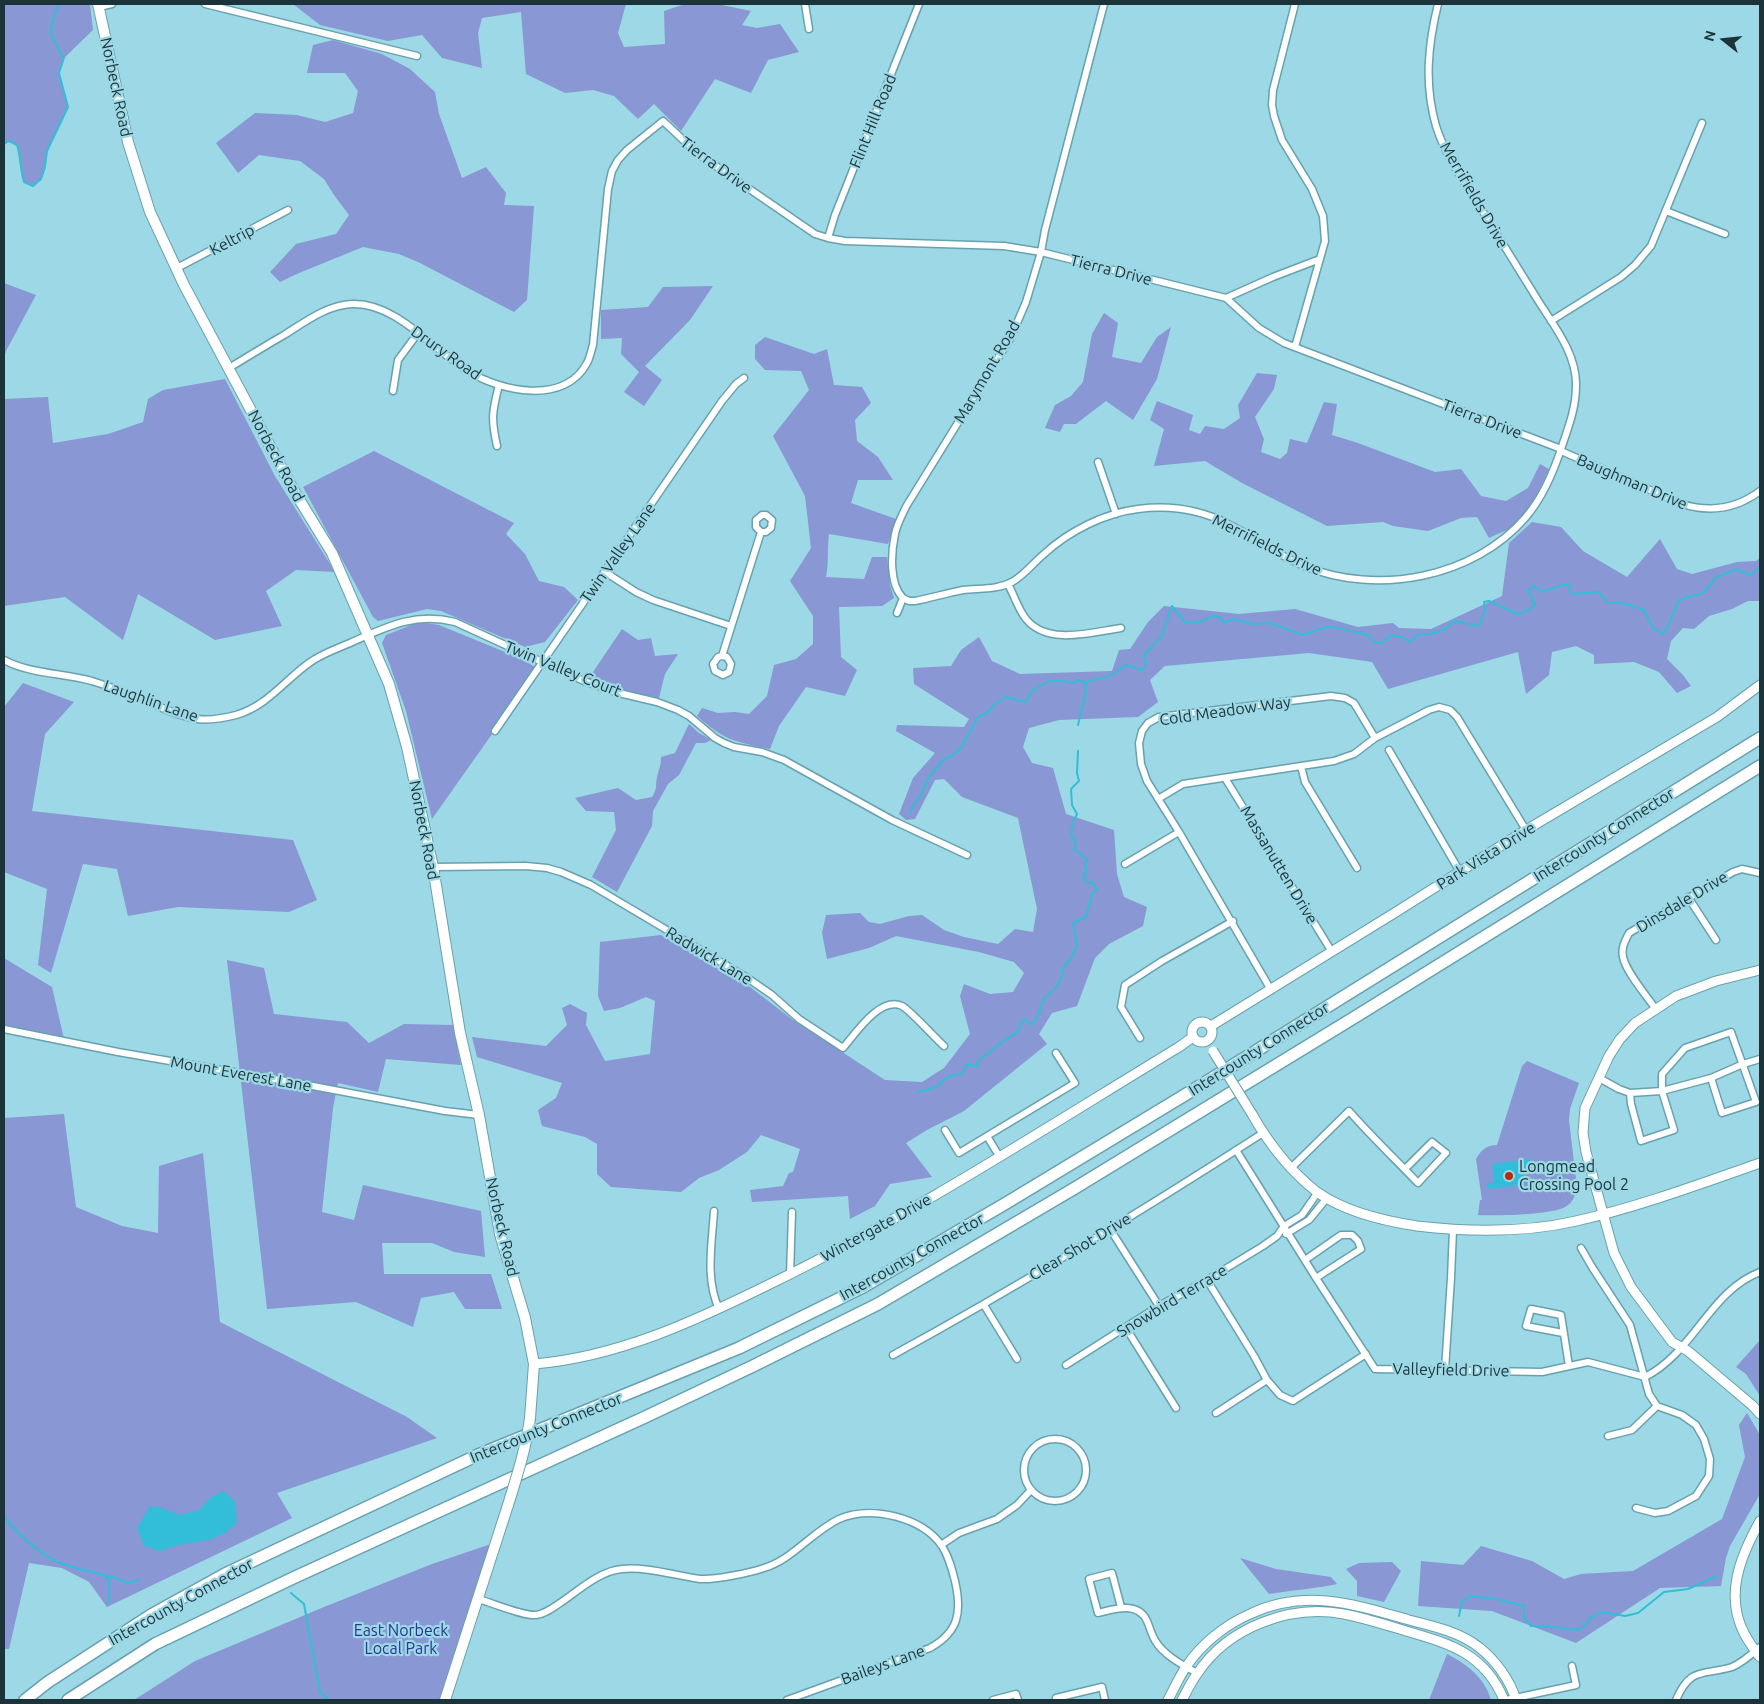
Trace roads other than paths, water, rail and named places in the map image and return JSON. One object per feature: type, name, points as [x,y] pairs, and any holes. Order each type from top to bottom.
[{"type":"highway","name":"Intercounty Connector","points":[[25,1700],[48,1682],[144,1620],[225,1574],[478,1456],[739,1348],[863,1287],[1181,1097],[1760,738]]},
{"type":"highway","name":"Intercounty Connector","points":[[68,1700],[156,1644],[293,1578],[644,1418],[878,1304],[1067,1193],[1338,1028],[1760,766]]},
{"type":"main road","name":"Norbeck Road","points":[[98,5],[110,66],[137,176],[150,212],[176,269],[294,491],[332,553],[368,635],[388,684],[407,747],[433,868],[460,1032],[479,1115],[500,1234],[525,1318],[534,1364],[530,1418],[524,1454],[445,1700]]},
{"type":"street","points":[[98,5],[112,4]]},
{"type":"street","points":[[205,4],[417,56]]},
{"type":"street","points":[[805,4],[809,29]]},
{"type":"street","name":"Flint Hill Road","points":[[828,238],[919,4]]},
{"type":"street","name":"Marymont Road","points":[[903,598],[896,586],[892,559],[895,534],[901,517],[1011,337],[1026,302],[1041,252],[1045,230],[1104,4]]},
{"type":"street","points":[[1295,4],[1273,90],[1272,105],[1282,140],[1312,189],[1323,216],[1325,241],[1295,347]]},
{"type":"street","name":"Merrifields Drive","points":[[903,598],[915,602],[963,590],[1008,584],[1020,577],[1064,538],[1091,523],[1135,509],[1160,507],[1198,513],[1228,523],[1282,556],[1304,566],[1356,579],[1388,581],[1421,576],[1447,569],[1476,556],[1510,534],[1528,515],[1546,488],[1574,412],[1576,385],[1574,368],[1568,350],[1551,321],[1451,161],[1437,128],[1429,94],[1427,62],[1430,38],[1438,4]]},
{"type":"street","name":"Tierra Drive","points":[[663,121],[697,154],[815,234],[845,241],[1004,246],[1041,252],[1226,298],[1271,336],[1295,347],[1561,450]]},
{"type":"street","name":"Drury Road","points":[[229,368],[317,315],[335,307],[352,304],[377,308],[394,315],[468,371],[484,380],[499,385],[532,391],[552,389],[568,383],[588,363],[593,345],[608,189],[612,171],[627,150],[663,121]]},
{"type":"street","points":[[1551,321],[1621,277],[1636,265],[1651,246],[1702,123]]},
{"type":"street","name":"Keltrip","points":[[176,269],[288,210]]},
{"type":"street","points":[[1666,211],[1724,234]]},
{"type":"street","points":[[1226,298],[1320,259]]},
{"type":"street","points":[[393,391],[398,360],[418,333]]},
{"type":"street","name":"Twin Valley Lane","points":[[495,731],[722,401],[736,384],[744,378]]},
{"type":"street","points":[[497,446],[492,426],[492,413],[499,385]]},
{"type":"street","name":"Baughman Drive","points":[[1561,450],[1692,507],[1703,509],[1723,508],[1746,500],[1760,491]]},
{"type":"street","points":[[1098,462],[1116,514]]},
{"type":"street","points":[[722,656],[761,532]]},
{"type":"street","points":[[606,572],[652,600],[731,626]]},
{"type":"street","points":[[1008,584],[1026,619],[1041,631],[1053,635],[1072,635],[1121,628]]},
{"type":"street","points":[[897,613],[903,598]]},
{"type":"street","name":"Twin Valley Court","points":[[368,635],[383,628],[415,619],[441,619],[455,622],[601,687],[657,702],[678,710],[689,716],[705,731],[724,743],[734,747],[762,752],[784,760],[892,820],[967,855]]},
{"type":"street","name":"Laughlin Lane","points":[[4,660],[26,669],[92,681],[188,717],[212,719],[237,715],[249,710],[273,695],[310,662],[368,635]]},
{"type":"street","name":"Park Vista Drive","points":[[1211,1026],[1526,830],[1717,717],[1760,685]]},
{"type":"street","name":"Cold Meadow Way","points":[[1271,990],[1233,921],[1180,832],[1146,781],[1141,764],[1139,743],[1142,731],[1148,723],[1158,717],[1331,696],[1344,698],[1354,703],[1375,738]]},
{"type":"street","points":[[1158,799],[1183,784],[1345,758],[1354,754],[1375,738],[1429,710],[1439,707],[1450,710],[1457,717],[1526,830]]},
{"type":"street","points":[[1389,750],[1460,872]]},
{"type":"street","points":[[1301,766],[1305,782],[1357,868]]},
{"type":"street","name":"Massanutten Drive","points":[[1225,778],[1332,952]]},
{"type":"street","points":[[1125,864],[1180,832]]},
{"type":"street","name":"Radwick Lane","points":[[433,868],[526,866],[561,872],[594,886],[746,977],[772,995],[799,1019],[843,1048],[876,1011],[891,1004],[903,1006],[944,1046]]},
{"type":"street","name":"Dinsdale Drive","points":[[1656,1008],[1626,967],[1622,956],[1623,946],[1629,933],[1733,872],[1742,869],[1760,873]]},
{"type":"street","points":[[1688,898],[1716,940]]},
{"type":"street","points":[[1140,1038],[1121,1008],[1125,985],[1162,961],[1233,921]]},
{"type":"street","points":[[1760,970],[1716,981],[1676,996],[1635,1023],[1620,1039],[1598,1078],[1585,1108],[1583,1133],[1602,1215],[1614,1253],[1631,1287],[1661,1328],[1676,1336],[1682,1347],[1753,1406],[1760,1414]]},
{"type":"street","points":[[1205,1022],[1211,1026],[1213,1030],[1211,1038],[1207,1042],[1198,1042],[1193,1037],[1192,1030],[1195,1024],[1205,1022]]},
{"type":"street","name":"Mount Everest Lane","points":[[4,1030],[445,1111],[479,1115]]},
{"type":"street","points":[[1630,1093],[1641,1141],[1674,1130],[1662,1091],[1662,1074],[1685,1048],[1731,1032],[1756,1102],[1722,1113],[1711,1078]]},
{"type":"street","name":"Wintergate Drive","points":[[534,1364],[578,1358],[651,1337],[719,1309],[790,1275],[898,1218],[1193,1037]]},
{"type":"street","points":[[1207,1042],[1263,1133],[1291,1168],[1327,1198],[1363,1214],[1389,1222],[1453,1230],[1496,1230],[1574,1222],[1602,1215],[1760,1163]]},
{"type":"street","points":[[945,1130],[959,1152],[1075,1083],[1056,1053]]},
{"type":"street","points":[[1598,1078],[1630,1093],[1662,1091],[1711,1078],[1760,1059]]},
{"type":"street","points":[[1291,1168],[1349,1111],[1405,1169],[1418,1182],[1446,1153],[1432,1142],[1405,1169]]},
{"type":"street","name":"Clear Shot Drive","points":[[893,1355],[984,1305],[1263,1133]]},
{"type":"street","points":[[987,1136],[999,1156]]},
{"type":"street","name":"Valleyfield Drive","points":[[1236,1150],[1375,1369],[1542,1372],[1588,1362],[1645,1377]]},
{"type":"street","name":"Snowbird Terrace","points":[[1277,1236],[1284,1226],[1302,1215],[1318,1192]]},
{"type":"street","name":"Snowbird Terrace","points":[[1066,1365],[1159,1306],[1207,1280],[1277,1236],[1289,1234],[1309,1220],[1327,1198]]},
{"type":"street","points":[[714,1211],[710,1281],[713,1297],[719,1309]]},
{"type":"street","points":[[790,1275],[792,1212]]},
{"type":"street","points":[[1110,1229],[1159,1306]]},
{"type":"street","points":[[1445,1370],[1453,1230]]},
{"type":"street","points":[[1305,1260],[1341,1236],[1352,1235],[1358,1241],[1361,1248],[1316,1278]]},
{"type":"street","points":[[1581,1248],[1630,1325],[1649,1394],[1657,1406],[1682,1416],[1696,1425],[1704,1439],[1710,1459],[1709,1476],[1696,1496],[1668,1511],[1655,1513],[1636,1508]]},
{"type":"street","points":[[1645,1377],[1660,1369],[1682,1347],[1733,1288],[1746,1278],[1760,1272]]},
{"type":"street","points":[[1207,1280],[1267,1380],[1280,1395],[1293,1401],[1366,1354]]},
{"type":"street","points":[[984,1305],[1017,1359]]},
{"type":"street","points":[[1563,1334],[1526,1326],[1531,1309],[1561,1315],[1569,1366]]},
{"type":"street","points":[[1126,1328],[1176,1408]]},
{"type":"street","points":[[1216,1412],[1267,1380]]},
{"type":"street","points":[[1608,1436],[1632,1430],[1657,1406]]},
{"type":"street","points":[[1054,1439],[1064,1440],[1074,1445],[1085,1461],[1085,1476],[1079,1490],[1068,1499],[1057,1501],[1046,1500],[1031,1490],[1024,1477],[1024,1464],[1032,1448],[1041,1442],[1054,1439]]},
{"type":"street","points":[[941,1545],[959,1532],[997,1519],[1017,1504],[1031,1490]]},
{"type":"street","name":"Baileys Lane","points":[[478,1599],[526,1614],[537,1615],[549,1610],[599,1576],[620,1568],[703,1579],[763,1568],[775,1564],[838,1520],[861,1513],[883,1513],[904,1518],[929,1533],[941,1545],[951,1565],[959,1602],[954,1628],[942,1642],[930,1648],[787,1700]]},
{"type":"street","points":[[1676,1700],[1682,1686],[1695,1675],[1737,1664],[1758,1652],[1741,1626],[1735,1603],[1734,1586],[1746,1547],[1760,1521]]},
{"type":"street","points":[[1121,1607],[1112,1573],[1089,1579],[1098,1613],[1121,1607],[1133,1609],[1144,1614],[1156,1643],[1164,1652],[1197,1673]]},
{"type":"street","points":[[1168,1700],[1186,1666],[1213,1637],[1236,1620],[1264,1608],[1290,1602],[1331,1600],[1427,1624],[1461,1636],[1479,1647],[1494,1661],[1506,1677],[1516,1699]]},
{"type":"street","points":[[1182,1700],[1197,1673],[1223,1646],[1244,1631],[1283,1615],[1317,1611],[1362,1618],[1447,1644],[1480,1663],[1488,1672],[1505,1700],[1576,1685],[1572,1666]]},
{"type":"street","points":[[1057,1700],[1056,1698],[1102,1687],[1105,1700]]},
{"type":"street","points":[[993,1700],[1016,1694],[1018,1700]]},
{"type":"waterway","points":[[4,144],[9,141],[17,145],[24,182],[33,186],[41,179],[47,151],[68,107],[59,73],[64,58],[51,32],[51,26],[59,4]]},
{"type":"waterway","points":[[1078,725],[1086,691],[1085,683],[1116,673],[1125,665],[1143,670],[1146,664],[1144,655],[1162,636],[1172,606],[1186,623],[1200,622],[1212,616],[1219,617],[1224,623],[1234,619],[1253,624],[1270,623],[1303,635],[1326,627],[1368,635],[1373,642],[1382,643],[1391,635],[1402,637],[1410,642],[1419,634],[1431,634],[1445,629],[1454,621],[1479,626],[1485,610],[1484,602],[1489,601],[1517,614],[1525,612],[1535,605],[1528,590],[1534,586],[1542,592],[1562,585],[1569,585],[1571,594],[1598,592],[1608,602],[1627,604],[1644,610],[1653,628],[1663,634],[1679,600],[1703,593],[1717,577],[1737,569],[1751,575],[1760,567]]},
{"type":"waterway","points":[[910,813],[920,797],[927,780],[944,759],[952,756],[962,747],[978,717],[987,713],[995,704],[1006,697],[1026,702],[1031,692],[1048,681],[1073,683],[1079,680],[1085,683]]},
{"type":"waterway","points":[[918,1092],[936,1087],[949,1076],[962,1074],[967,1064],[978,1067],[977,1062],[1018,1032],[1021,1023],[1025,1019],[1032,1025],[1038,1016],[1044,998],[1054,990],[1061,980],[1063,968],[1070,960],[1077,946],[1073,923],[1086,917],[1091,895],[1097,889],[1092,882],[1087,883],[1083,876],[1087,872],[1085,865],[1087,859],[1074,849],[1076,841],[1071,835],[1077,814],[1072,805],[1071,789],[1079,781],[1077,773],[1078,751]]},
{"type":"waterway","points":[[4,1517],[30,1543],[53,1560],[128,1583],[139,1580]]},
{"type":"waterway","points":[[103,1574],[109,1581],[109,1602]]},
{"type":"waterway","points":[[1459,1616],[1462,1602],[1470,1596],[1496,1599],[1524,1606],[1524,1618],[1531,1626],[1577,1630],[1585,1626],[1590,1618],[1603,1612],[1625,1616],[1638,1613],[1664,1592],[1688,1589],[1717,1576]]},
{"type":"waterway","points":[[291,1593],[304,1604],[320,1692],[328,1700]]},
{"type":"place","name":"Longmead Crossing Pool 2","points":[[1509,1176]]},
{"type":"park label","name":"East Norbeck Local Park","points":[[401,1640]]}]
